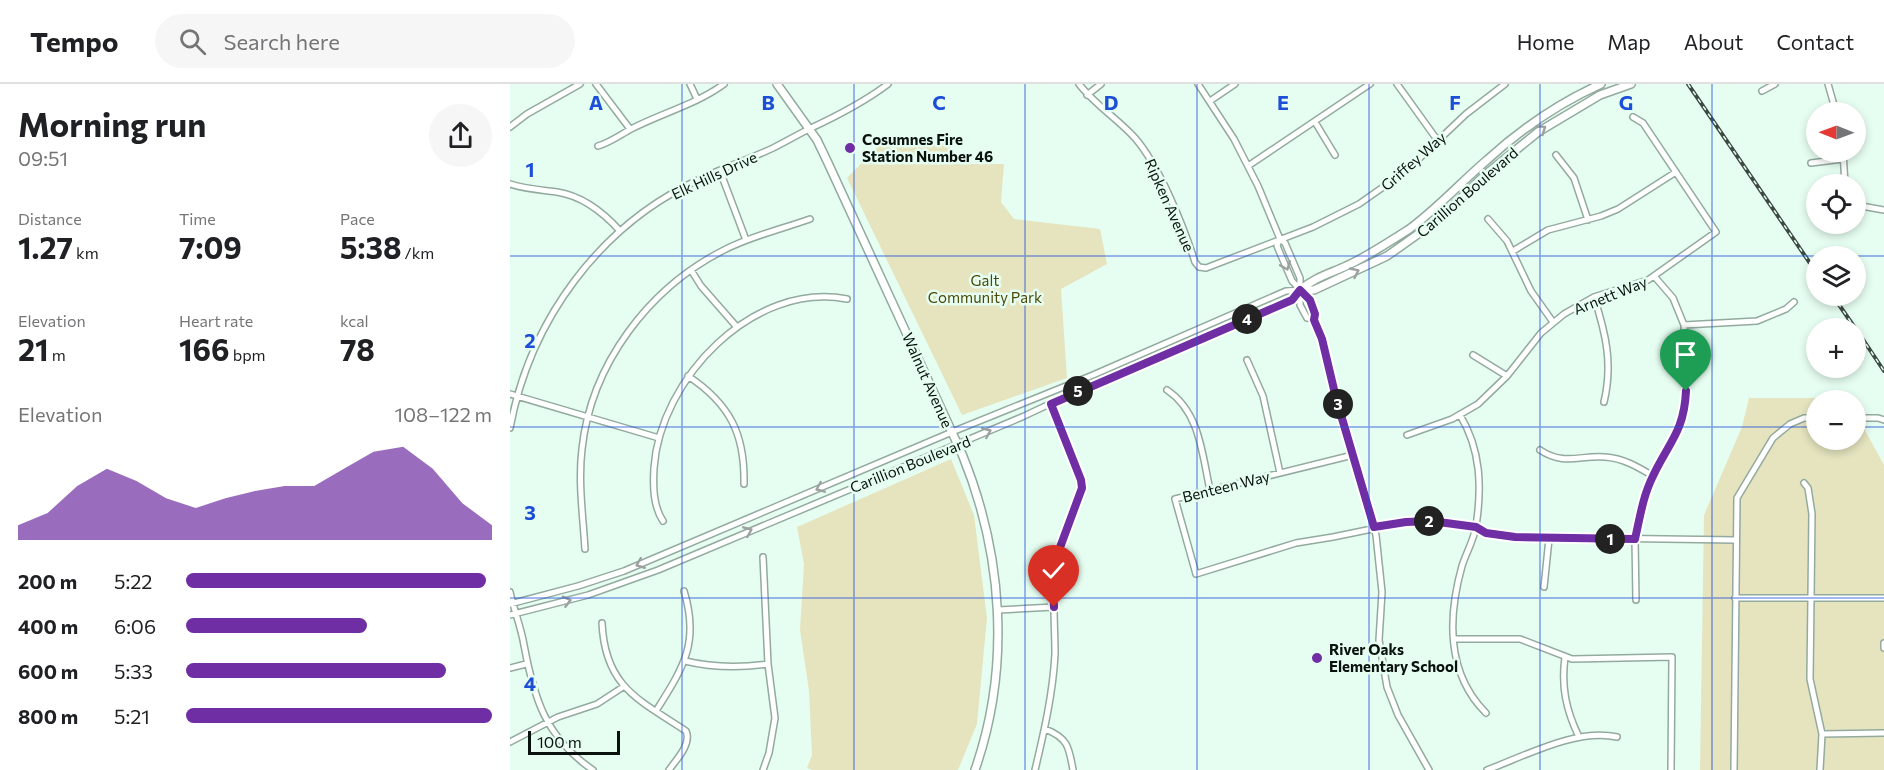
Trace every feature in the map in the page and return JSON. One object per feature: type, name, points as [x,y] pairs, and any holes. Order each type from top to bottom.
[{"type":"street","points":[[510,127],[527,114],[580,84]]},
{"type":"street","points":[[596,84],[630,129]]},
{"type":"street","points":[[690,84],[698,99]]},
{"type":"street","points":[[598,146],[698,99],[724,84]]},
{"type":"street","name":"Walnut Avenue","points":[[777,84],[809,129],[828,163],[958,445],[975,488],[993,557],[998,610],[994,687],[989,719],[975,770]]},
{"type":"street","name":"Elk Hills Drive","points":[[510,428],[517,397],[532,352],[558,304],[590,261],[620,231],[673,193],[830,120],[861,103],[888,84]]},
{"type":"street","name":"Ripken Avenue","points":[[1079,84],[1087,95],[1125,129],[1147,153],[1159,174],[1194,262],[1199,267],[1206,268],[1218,264],[1280,239]]},
{"type":"street","points":[[1087,95],[1101,84]]},
{"type":"street","points":[[1198,84],[1234,139],[1248,166],[1300,278],[1300,305],[1308,318],[1314,320]]},
{"type":"street","points":[[1210,101],[1235,84]]},
{"type":"street","points":[[1248,166],[1370,84]]},
{"type":"street","points":[[1397,84],[1438,141]]},
{"type":"street","name":"Griffey Way","points":[[1280,239],[1313,227],[1359,204],[1394,181],[1466,114],[1505,84]]},
{"type":"street","name":"Carillion Boulevard","points":[[513,614],[588,595],[622,583],[958,445],[1292,300],[1312,280],[1366,256],[1408,229],[1520,132],[1555,108],[1601,84]]},
{"type":"street","name":"Carillion Boulevard","points":[[511,603],[568,589],[624,571],[1093,375],[1286,291],[1314,290],[1387,256],[1438,220],[1493,168],[1538,132],[1600,95],[1630,84]]},
{"type":"street","points":[[1762,91],[1775,84]]},
{"type":"street","points":[[1828,84],[1833,102]]},
{"type":"street","points":[[1513,251],[1548,230],[1588,220],[1627,205],[1676,172],[1643,123],[1633,117]]},
{"type":"street","points":[[1315,122],[1335,155]]},
{"type":"street","points":[[1556,155],[1574,178],[1588,220]]},
{"type":"street","points":[[1811,163],[1819,162]]},
{"type":"street","points":[[720,171],[746,240]]},
{"type":"street","name":"Arnett Way","points":[[1407,435],[1460,415],[1485,398],[1507,376],[1531,344],[1553,322],[1572,309],[1594,297],[1637,284],[1654,276],[1716,232],[1676,172]]},
{"type":"street","points":[[510,184],[536,191],[556,192],[579,199],[600,211],[620,231]]},
{"type":"street","points":[[1866,207],[1884,210]]},
{"type":"street","points":[[585,549],[580,465],[588,416],[602,378],[621,342],[653,302],[691,270],[725,249],[746,240],[810,219]]},
{"type":"street","points":[[1488,219],[1507,241],[1531,291],[1553,322]]},
{"type":"street","points":[[691,270],[701,286],[736,326]]},
{"type":"street","points":[[1636,600],[1635,539],[1641,508],[1653,476],[1675,439],[1684,412],[1686,391],[1684,325],[1673,298],[1654,276]]},
{"type":"street","points":[[1300,290],[1310,300],[1315,314],[1314,320],[1322,339],[1336,398],[1374,527],[1382,586],[1379,638],[1383,669],[1398,715],[1429,770]]},
{"type":"street","points":[[663,521],[656,508],[654,491],[659,438],[671,406],[688,376],[712,347],[736,326],[779,306],[796,301],[829,296],[847,298]]},
{"type":"street","points":[[1594,297],[1609,353],[1609,376],[1604,402]]},
{"type":"street","points":[[1684,325],[1757,321],[1786,309],[1794,302]]},
{"type":"street","points":[[1473,355],[1507,376]]},
{"type":"street","points":[[1247,360],[1263,396],[1281,473]]},
{"type":"street","points":[[688,376],[723,406],[732,420],[743,449],[744,484]]},
{"type":"street","points":[[1167,390],[1181,402],[1194,423],[1210,490]]},
{"type":"street","points":[[510,394],[659,438]]},
{"type":"street","points":[[1035,770],[1045,729],[1055,654],[1052,569],[1082,488],[1081,480],[1051,404]]},
{"type":"street","points":[[1460,415],[1473,443],[1479,471],[1479,495],[1476,527],[1456,589],[1453,614],[1454,639],[1456,661],[1462,680],[1472,697],[1486,713]]},
{"type":"street","points":[[1734,770],[1737,498],[1773,438],[1790,424],[1806,418]]},
{"type":"street","points":[[1866,418],[1884,420]]},
{"type":"street","points":[[1540,450],[1551,456],[1568,460],[1596,457],[1617,459],[1633,464],[1653,476]]},
{"type":"street","name":"Benteen Way","points":[[1353,455],[1175,499],[1196,574],[1296,543],[1374,527]]},
{"type":"street","points":[[1804,483],[1808,488],[1812,514],[1810,679],[1822,734],[1820,770]]},
{"type":"street","points":[[1374,527],[1418,521],[1476,527],[1486,533],[1549,539],[1736,540]]},
{"type":"street","points":[[1544,587],[1549,539]]},
{"type":"street","points":[[763,557],[768,664],[775,718],[769,753],[763,770]]},
{"type":"street","points":[[656,711],[685,661],[689,643],[690,614],[684,591]]},
{"type":"street","points":[[510,592],[513,614],[524,644],[526,664],[538,704],[548,723],[565,746],[593,770]]},
{"type":"street","points":[[1735,598],[1884,598]]},
{"type":"street","points":[[998,610],[1054,607]]},
{"type":"street","points":[[602,623],[606,648],[623,687],[686,731],[687,742],[669,770]]},
{"type":"street","points":[[1454,639],[1520,639],[1565,657],[1579,659],[1672,657],[1671,770]]},
{"type":"street","points":[[1884,643],[1884,648]]},
{"type":"street","points":[[1565,657],[1564,698],[1570,719],[1579,737]]},
{"type":"street","points":[[685,661],[731,668],[768,664]]},
{"type":"street","points":[[510,668],[526,664]]},
{"type":"street","points":[[510,742],[558,717],[597,704],[623,687]]},
{"type":"street","points":[[1045,729],[1060,735],[1068,748],[1073,770]]},
{"type":"street","points":[[1822,734],[1884,733]]},
{"type":"street","points":[[1487,770],[1579,737],[1599,735],[1617,737]]},
{"type":"street","points":[[1507,762],[1510,770]]},
{"type":"green space","name":"Galt Community Park","points":[[886,138],[950,142],[953,164],[1004,164],[1001,202],[1014,219],[1100,229],[1107,264],[1061,289],[1067,378],[962,415],[847,178]]},
{"type":"green space","points":[[1749,398],[1806,398],[1806,450],[1866,450],[1866,432],[1884,465],[1884,770],[1700,770],[1704,515],[1742,427]]},
{"type":"green space","points":[[951,459],[974,515],[987,618],[977,724],[958,770],[812,770],[807,768],[812,755],[809,691],[800,630],[804,564],[797,527]]},
{"type":"railway","points":[[1688,84],[1806,257]]},
{"type":"railway","points":[[1840,306],[1848,318]]},
{"type":"railway","points":[[1866,344],[1884,371]]},
{"type":"place","name":"Cosumnes Fire Station Number 46","points":[[850,148]]},
{"type":"place","name":"River Oaks Elementary School","points":[[1317,658]]},
{"type":"route","points":[[1054,607],[1052,569],[1082,488],[1081,480],[1051,404],[1292,300],[1300,290],[1310,300],[1315,314],[1314,320],[1322,339],[1336,398],[1374,527],[1431,521],[1476,527],[1486,533],[1515,537],[1635,539],[1646,492],[1680,426],[1686,402],[1686,391]]}]
